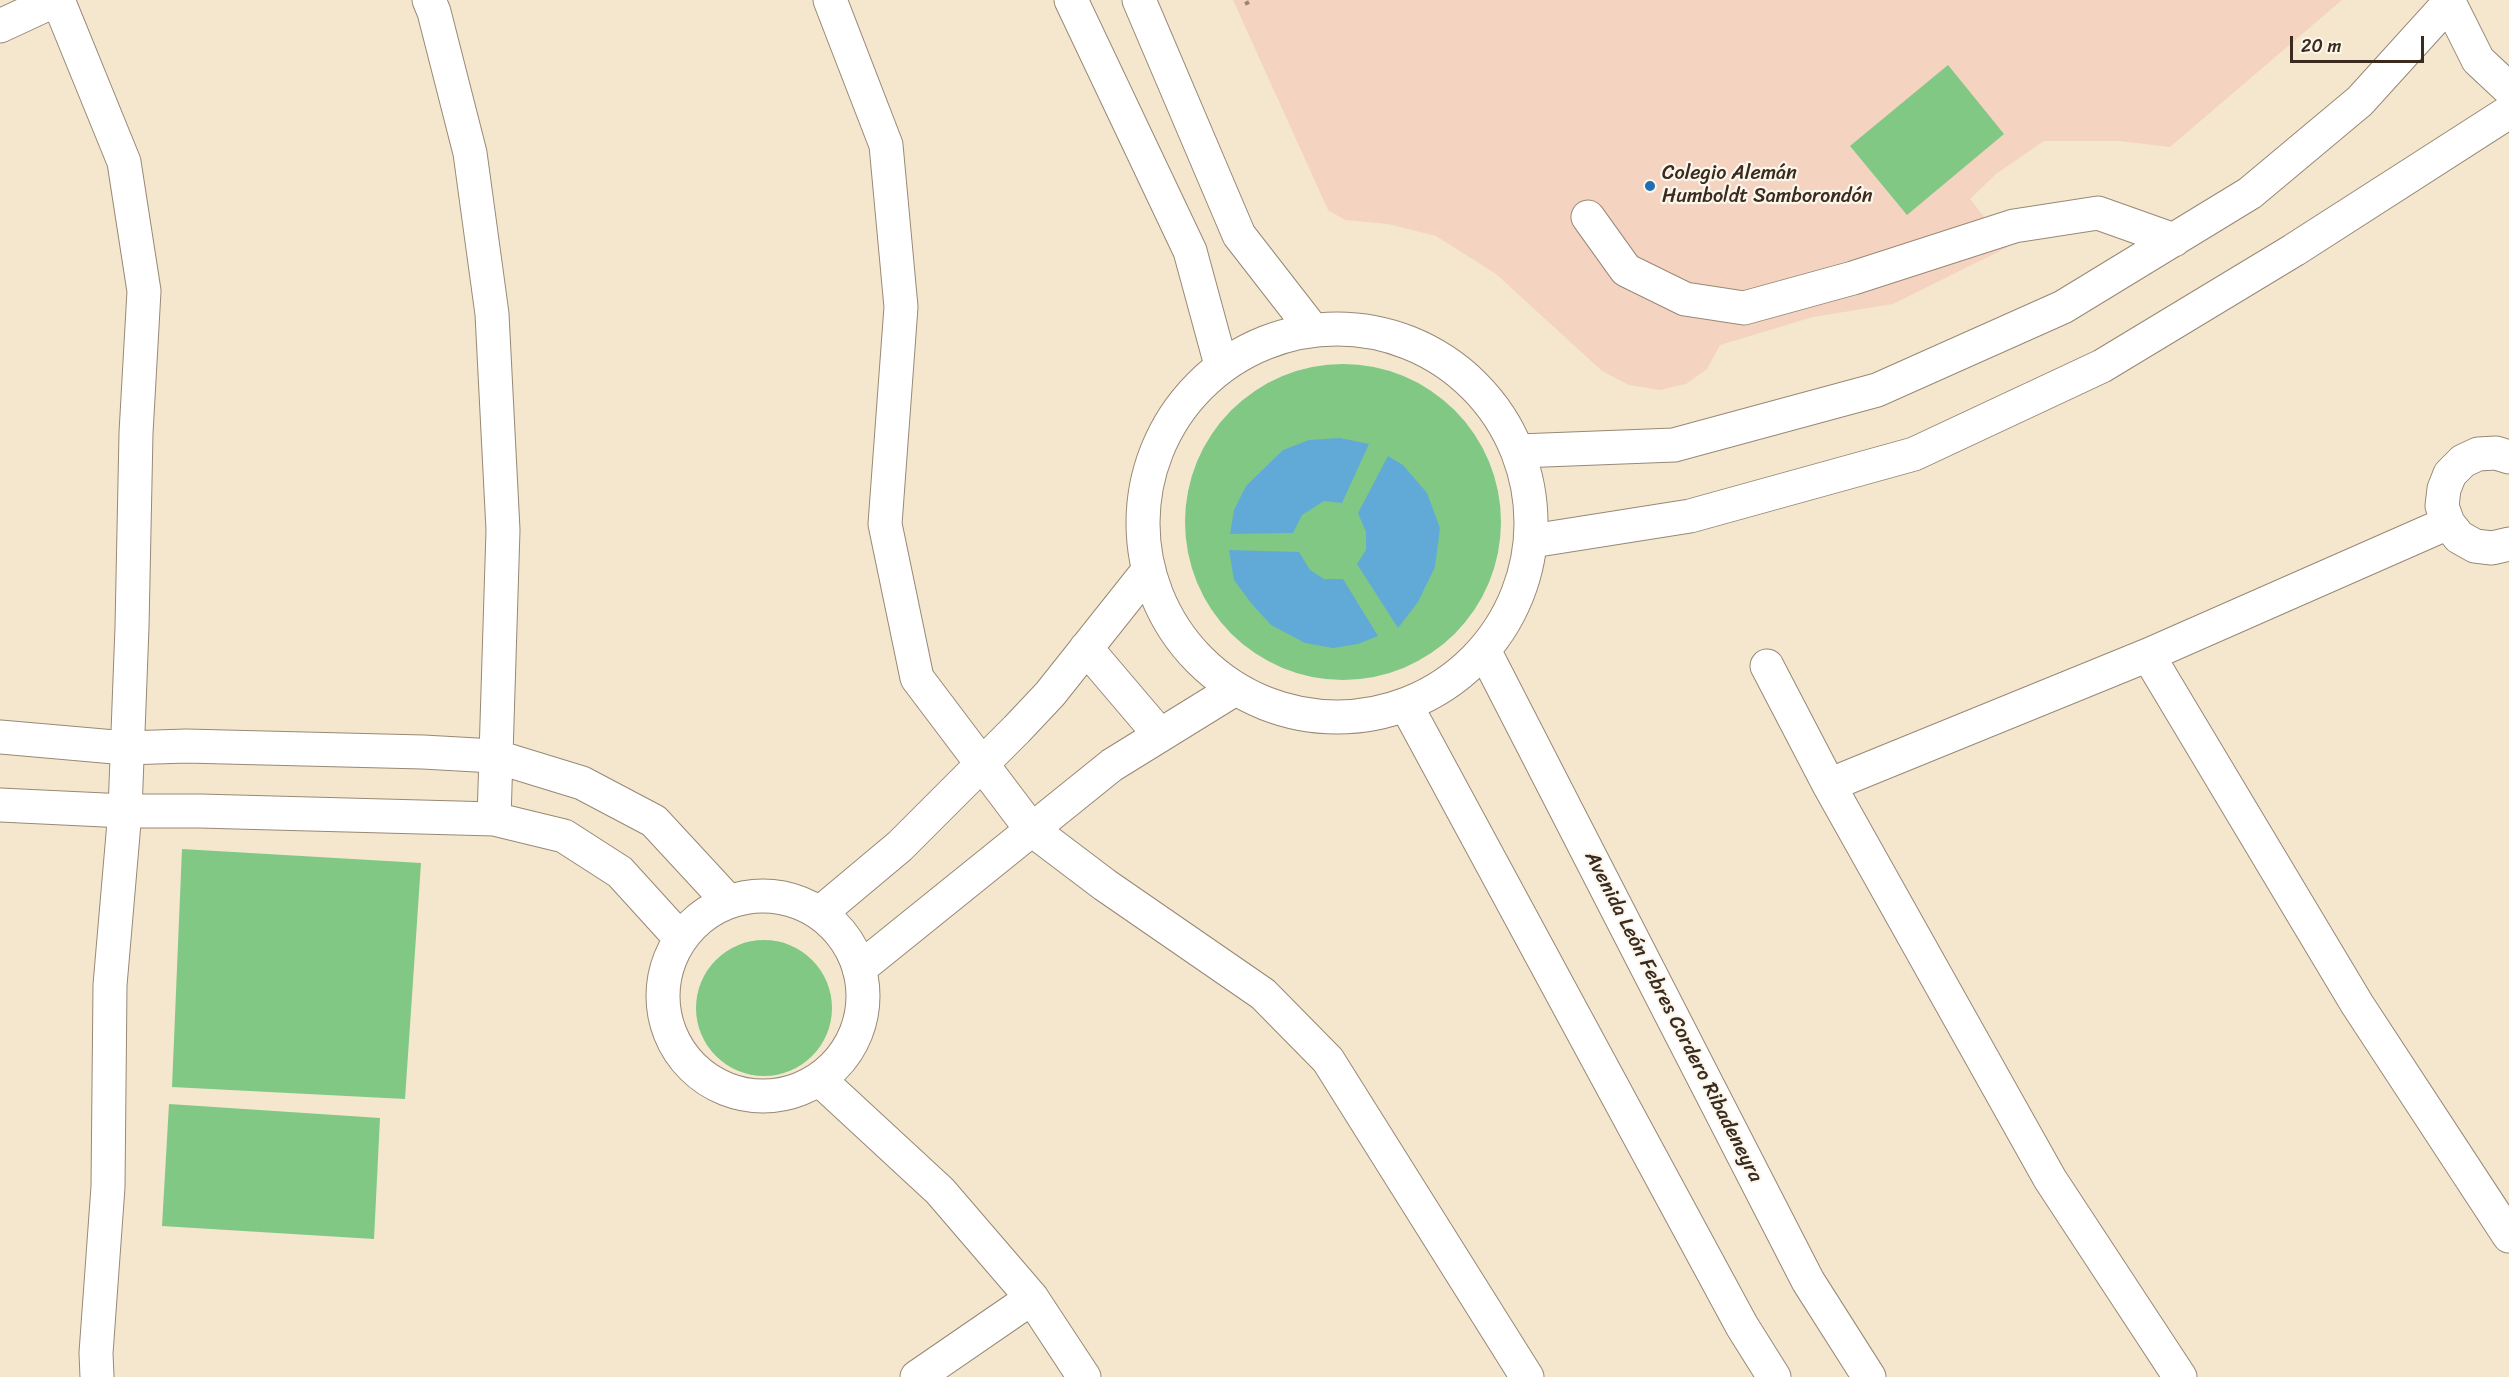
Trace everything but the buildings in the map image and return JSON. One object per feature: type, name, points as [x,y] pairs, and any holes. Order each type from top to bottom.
[{"type":"street","points":[[0,26],[57,0],[124,162],[144,291],[136,433],[132,627],[124,811],[110,985],[108,1187],[96,1353],[97,1377]]},
{"type":"street","points":[[429,0],[470,153],[492,314],[503,530],[494,756],[494,819]]},
{"type":"street","points":[[830,0],[886,145],[901,307],[885,524],[917,678],[1031,829],[1105,885],[1263,994],[1328,1060],[1527,1377]]},
{"type":"street","points":[[1071,0],[1190,251],[1221,365]]},
{"type":"street","points":[[1139,0],[1239,235],[1312,329]]},
{"type":"street","points":[[1518,451],[1674,445],[1877,390],[2062,307],[2250,193],[2360,101],[2448,2],[2478,60],[2509,89]]},
{"type":"street","points":[[1533,541],[1690,516],[1914,454],[2102,366],[2304,244],[2509,112]]},
{"type":"street","points":[[1588,217],[1626,270],[1685,299],[1744,308],[1853,278],[2014,226],[2098,213],[2174,240]]},
{"type":"street","points":[[1312,329],[1376,332],[1436,355],[1485,396],[1518,451],[1530,495],[1533,541],[1518,600],[1485,652],[1449,685],[1407,707],[1348,719],[1289,713],[1235,689],[1196,658],[1166,618],[1147,572],[1142,513],[1153,456],[1180,405],[1221,365],[1264,341],[1312,329]]},
{"type":"street","points":[[2509,458],[2496,453],[2478,454],[2463,461],[2450,474],[2444,489],[2442,507],[2448,523],[2459,537],[2475,546],[2492,548],[2509,544]]},
{"type":"street","points":[[1829,785],[2148,655],[2448,523]]},
{"type":"street","points":[[820,913],[900,846],[1050,694],[1147,572]]},
{"type":"street","points":[[1086,648],[1160,735]]},
{"type":"street","name":"Avenida León Febres Cordero Ribadeneyra","points":[[1485,652],[1808,1281],[1869,1377]]},
{"type":"street","points":[[2148,655],[2357,1004],[2509,1236]]},
{"type":"street","points":[[1767,666],[1829,785],[2050,1179],[2180,1377]]},
{"type":"street","points":[[860,969],[1112,765],[1235,689]]},
{"type":"street","points":[[1407,707],[1742,1326],[1774,1377]]},
{"type":"street","points":[[0,737],[126,748],[186,746],[494,756],[582,783],[654,821],[728,901]]},
{"type":"street","points":[[0,805],[124,811],[223,811],[494,819],[564,836],[620,872],[680,938]]},
{"type":"street","points":[[760,895],[791,899],[820,913],[844,937],[860,969],[863,1000],[857,1031],[843,1059],[820,1080],[789,1094],[754,1097],[720,1088],[691,1067],[671,1038],[662,1005],[665,970],[680,938],[701,915],[728,901],[760,895]]},
{"type":"street","points":[[820,1080],[940,1191],[1032,1298],[1084,1377]]},
{"type":"street","points":[[917,1377],[1032,1298]]},
{"type":"path","points":[[1245,4],[1253,0]]},
{"type":"shaded area","name":"Colegio Alemán Humboldt Samborondón","points":[[1233,0],[2342,0],[2170,147],[2119,141],[2044,141],[1996,174],[1970,199],[2008,247],[1893,304],[1813,317],[1720,345],[1707,369],[1686,384],[1660,390],[1629,385],[1602,371],[1496,274],[1436,236],[1388,224],[1345,220],[1328,210]]},
{"type":"green space","points":[[1948,65],[2004,134],[1907,215],[1850,146]]},
{"type":"green space","points":[[1343,364],[1374,367],[1403,376],[1431,391],[1455,410],[1474,434],[1489,462],[1498,491],[1501,522],[1498,553],[1489,582],[1474,610],[1455,634],[1431,653],[1403,668],[1374,677],[1343,680],[1312,677],[1283,668],[1255,653],[1231,634],[1212,610],[1197,582],[1188,553],[1185,522],[1188,491],[1197,462],[1212,434],[1231,410],[1255,391],[1283,376],[1312,367]]},
{"type":"green space","points":[[182,849],[421,863],[405,1099],[172,1087]]},
{"type":"green space","points":[[764,940],[790,946],[812,960],[826,982],[832,1008],[826,1034],[812,1056],[790,1070],[764,1076],[738,1070],[716,1056],[702,1034],[696,1008],[702,982],[716,960],[738,946]]},
{"type":"green space","points":[[169,1104],[380,1118],[374,1239],[162,1226]]},
{"type":"water","points":[[1340,438],[1369,444],[1342,503],[1324,501],[1302,515],[1293,533],[1230,534],[1234,510],[1246,486],[1283,450],[1309,440]]},
{"type":"water","points":[[1388,456],[1403,465],[1427,493],[1440,528],[1435,567],[1418,602],[1398,628],[1357,564],[1366,550],[1366,532],[1358,513]]},
{"type":"water","points":[[1229,550],[1299,552],[1310,570],[1324,579],[1343,579],[1378,636],[1358,644],[1333,648],[1305,643],[1271,625],[1234,580]]},
{"type":"place","name":"Colegio Alemán Humboldt Samborondón","points":[[1650,186]]}]
